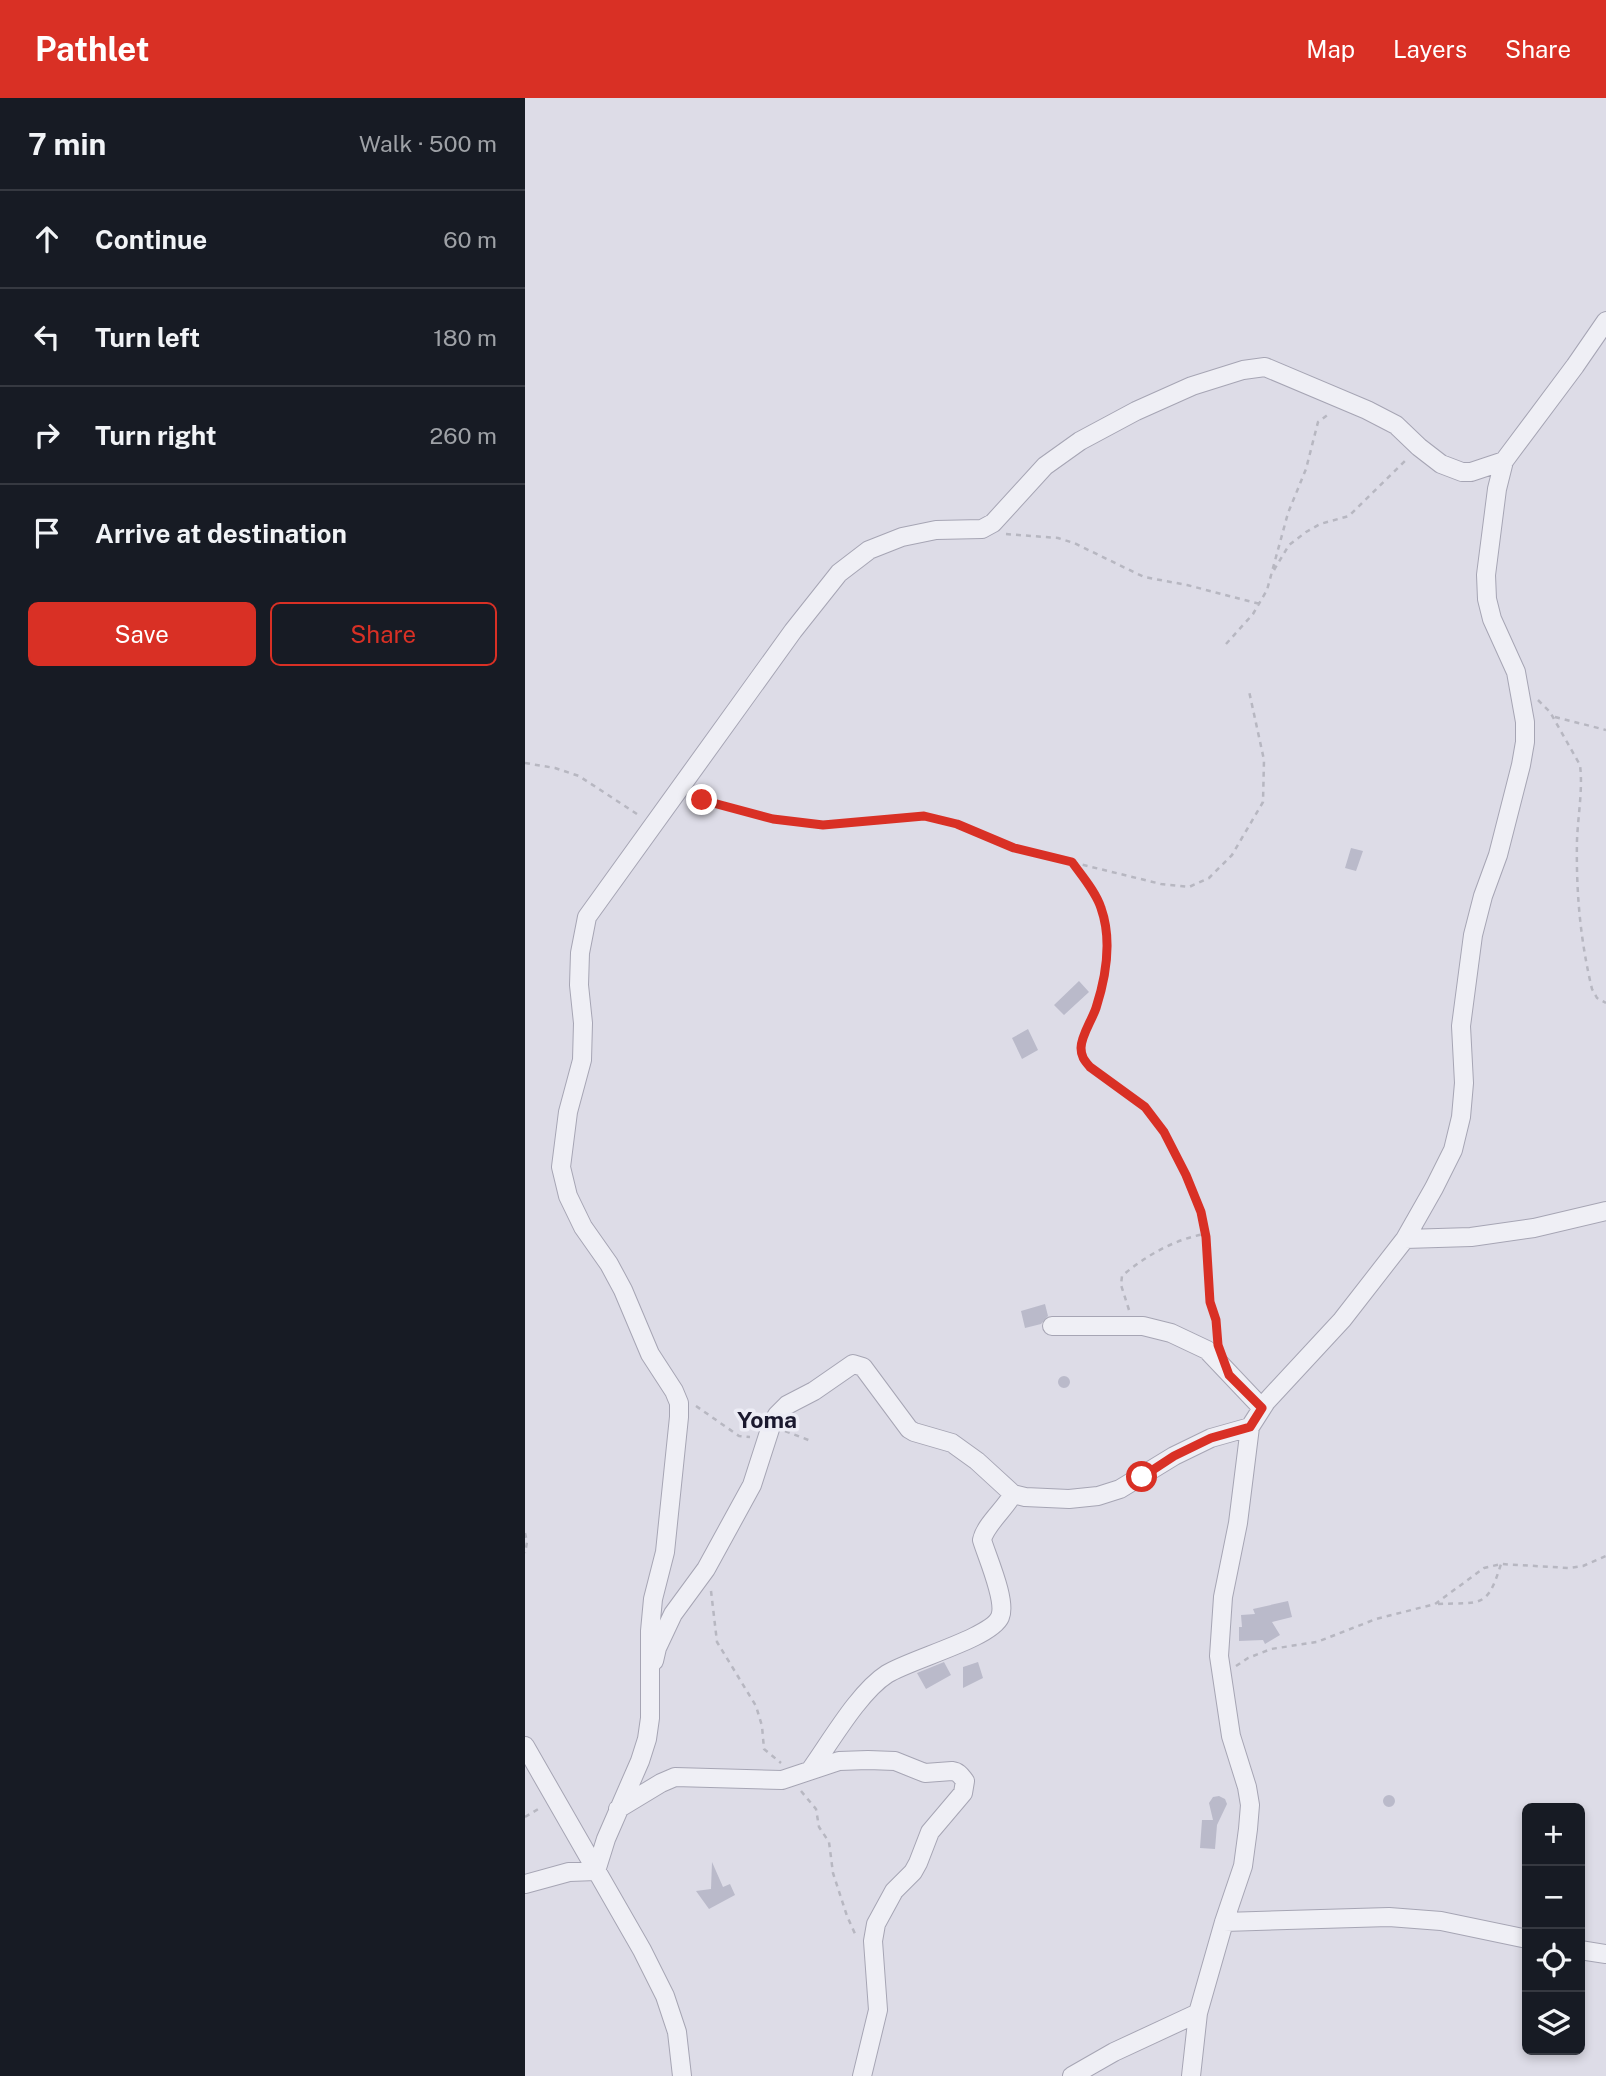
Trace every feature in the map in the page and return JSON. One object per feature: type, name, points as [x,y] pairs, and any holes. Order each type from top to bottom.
[{"type":"street","points":[[1191,2076],[1198,2013],[1243,1866],[1250,1805],[1231,1736],[1219,1656],[1223,1597],[1238,1523],[1250,1427],[1262,1408],[1342,1320],[1405,1239],[1453,1150],[1461,1117],[1464,1083],[1461,1027],[1473,935],[1498,855],[1525,742],[1525,722],[1516,672],[1492,619],[1487,599],[1486,575],[1497,489],[1504,461],[1576,366],[1606,321]]},
{"type":"street","points":[[596,1871],[647,1738],[650,1718],[650,1631],[653,1599],[665,1552],[678,1444],[679,1403],[650,1354],[609,1264],[583,1227],[568,1196],[561,1167],[568,1112],[582,1060],[580,953],[587,917],[601,895],[655,826],[793,631],[839,573],[869,550],[902,537],[936,530],[982,529],[1000,516],[1045,466],[1080,441],[1136,411],[1181,391],[1243,370],[1265,367],[1396,425],[1441,464],[1462,472],[1471,472],[1504,461]]},
{"type":"street","points":[[1405,1239],[1471,1237],[1534,1228],[1606,1211]]},
{"type":"street","points":[[1052,1326],[1134,1326],[1171,1333],[1207,1350],[1262,1408]]},
{"type":"street","points":[[649,1682],[657,1648],[673,1614],[706,1569],[752,1485],[777,1415],[787,1405],[814,1391],[853,1364],[860,1365],[914,1433],[952,1443],[977,1461],[1013,1494],[1025,1497],[1069,1499],[1098,1496],[1120,1489],[1174,1456],[1211,1438],[1250,1427]]},
{"type":"street","points":[[811,1769],[859,1702],[885,1675],[902,1665],[981,1634],[994,1626],[1001,1612],[1000,1600],[982,1540],[985,1531],[1013,1494]]},
{"type":"street","points":[[525,1746],[642,1950],[665,1996],[677,2032],[682,2076]]},
{"type":"street","points":[[618,1809],[675,1777],[773,1780],[791,1778],[839,1761],[895,1761],[925,1773],[957,1772],[965,1782],[963,1793],[930,1832],[913,1872],[894,1891],[876,1924],[873,1941],[878,2010],[862,2076]]},
{"type":"street","points":[[525,1884],[569,1872],[596,1871]]},
{"type":"street","points":[[1224,1922],[1389,1917],[1441,1921],[1522,1938]]},
{"type":"street","points":[[1585,1951],[1606,1954]]},
{"type":"street","points":[[1072,2076],[1114,2052],[1198,2013]]},
{"type":"path","points":[[1226,644],[1253,614],[1267,590],[1288,513],[1306,469],[1318,422],[1336,411]]},
{"type":"path","points":[[1272,572],[1289,545],[1320,524],[1349,516],[1419,447]]},
{"type":"path","points":[[982,529],[1015,537],[1058,538],[1144,577],[1260,604]]},
{"type":"path","points":[[1518,686],[1541,702],[1553,717],[1580,765],[1578,913],[1592,989],[1597,998],[1606,1003]]},
{"type":"path","points":[[677,793],[773,819],[823,825],[924,816],[957,824],[1014,848],[1161,884],[1189,887],[1209,878],[1232,855],[1263,802],[1264,760],[1249,691]]},
{"type":"path","points":[[1553,717],[1606,730]]},
{"type":"path","points":[[525,763],[555,768],[579,776],[655,826]]},
{"type":"path","points":[[1072,862],[1101,907],[1107,953],[1096,1008],[1080,1045],[1083,1058],[1090,1067],[1145,1107],[1164,1132],[1186,1175],[1201,1212],[1210,1302],[1216,1320],[1218,1345]]},
{"type":"path","points":[[1134,1326],[1121,1284],[1122,1276],[1135,1264],[1188,1237],[1205,1234]]},
{"type":"path","points":[[674,1391],[744,1438],[771,1426],[811,1441]]},
{"type":"path","points":[[525,1533],[525,1553]]},
{"type":"path","points":[[1435,1604],[1484,1568],[1501,1564],[1569,1568],[1583,1566],[1606,1556]]},
{"type":"path","points":[[1222,1676],[1248,1658],[1271,1649],[1317,1642],[1376,1619],[1435,1604],[1481,1602],[1494,1588],[1501,1564]]},
{"type":"path","points":[[706,1569],[717,1642],[756,1706],[765,1749],[783,1765],[816,1810],[819,1827],[829,1842],[833,1873],[847,1916],[874,1961]]},
{"type":"building","points":[[1351,848],[1363,851],[1356,871],[1345,868]]},
{"type":"building","points":[[1079,981],[1089,992],[1064,1015],[1054,1005]]},
{"type":"building","points":[[1028,1029],[1038,1050],[1022,1059],[1012,1038]]},
{"type":"building","points":[[1045,1304],[1048,1316],[1041,1324],[1025,1328],[1021,1311]]},
{"type":"building","points":[[1064,1376],[1070,1382],[1064,1388],[1058,1382]]},
{"type":"building","points":[[1288,1601],[1292,1617],[1272,1622],[1280,1635],[1265,1644],[1263,1640],[1239,1641],[1241,1615],[1255,1614],[1253,1609]]},
{"type":"building","points":[[944,1662],[951,1675],[926,1689],[917,1673]]},
{"type":"building","points":[[978,1662],[983,1678],[963,1688],[963,1667]]},
{"type":"building","points":[[1389,1795],[1395,1801],[1389,1807],[1383,1801]]},
{"type":"building","points":[[1213,1797],[1225,1799],[1227,1804],[1217,1825],[1215,1849],[1200,1848],[1202,1820],[1213,1820],[1209,1803]]},
{"type":"building","points":[[712,1862],[723,1887],[730,1884],[735,1895],[709,1909],[696,1891],[711,1889]]},
{"type":"district","name":"Yoma","points":[[767,1420]]},
{"type":"route","points":[[702,800],[773,819],[823,825],[924,816],[957,824],[1014,848],[1072,862],[1093,892],[1101,907],[1107,953],[1096,1008],[1080,1045],[1083,1058],[1090,1067],[1145,1107],[1164,1132],[1186,1175],[1201,1212],[1206,1237],[1210,1302],[1216,1320],[1218,1345],[1229,1375],[1262,1408],[1250,1427],[1211,1438],[1174,1456],[1142,1477]]}]
